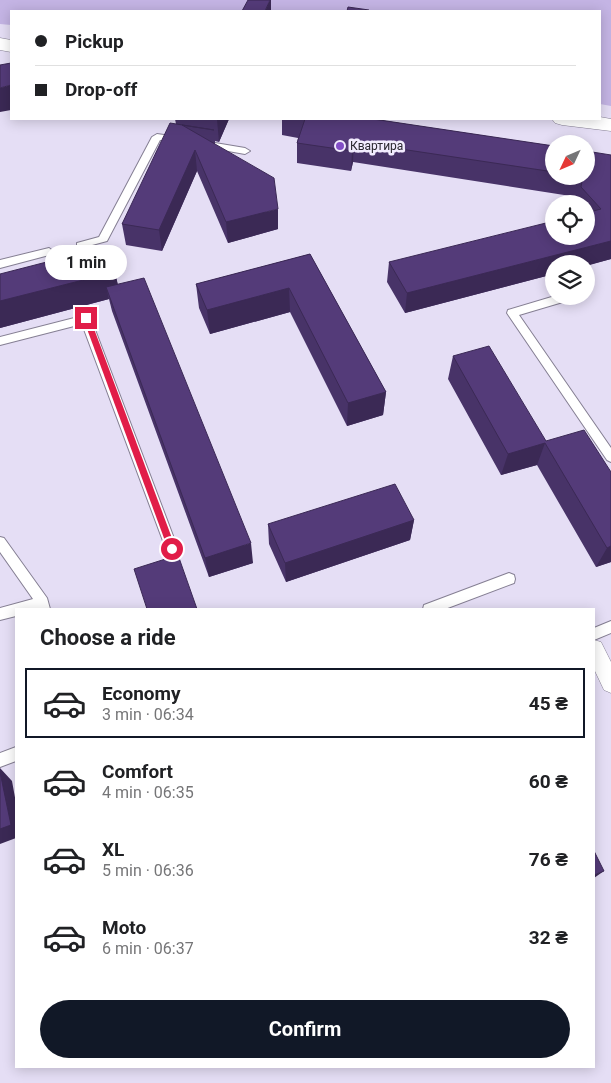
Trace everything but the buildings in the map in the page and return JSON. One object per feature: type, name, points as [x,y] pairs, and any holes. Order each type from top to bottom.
[{"type":"street","points":[[570,120],[611,125]]},
{"type":"street","points":[[595,651],[611,684]]},
{"type":"lane","points":[[81,244],[103,239],[157,137],[245,151]]},
{"type":"lane","points":[[0,264],[49,252]]},
{"type":"lane","points":[[545,303],[512,313],[611,457]]},
{"type":"lane","points":[[0,341],[86,318],[172,549]]},
{"type":"lane","points":[[0,542],[43,606],[26,608]]},
{"type":"lane","points":[[432,608],[509,579]]},
{"type":"lane","points":[[0,614],[15,610]]},
{"type":"lane","points":[[595,634],[611,627]]},
{"type":"lane","points":[[0,760],[15,754]]},
{"type":"shaded area","points":[[0,0],[611,0],[611,106],[601,104],[601,10],[10,10],[10,25],[0,24]]},
{"type":"place","name":"Квартира","points":[[340,146]]},
{"type":"route","points":[[86,318],[172,549]]}]
